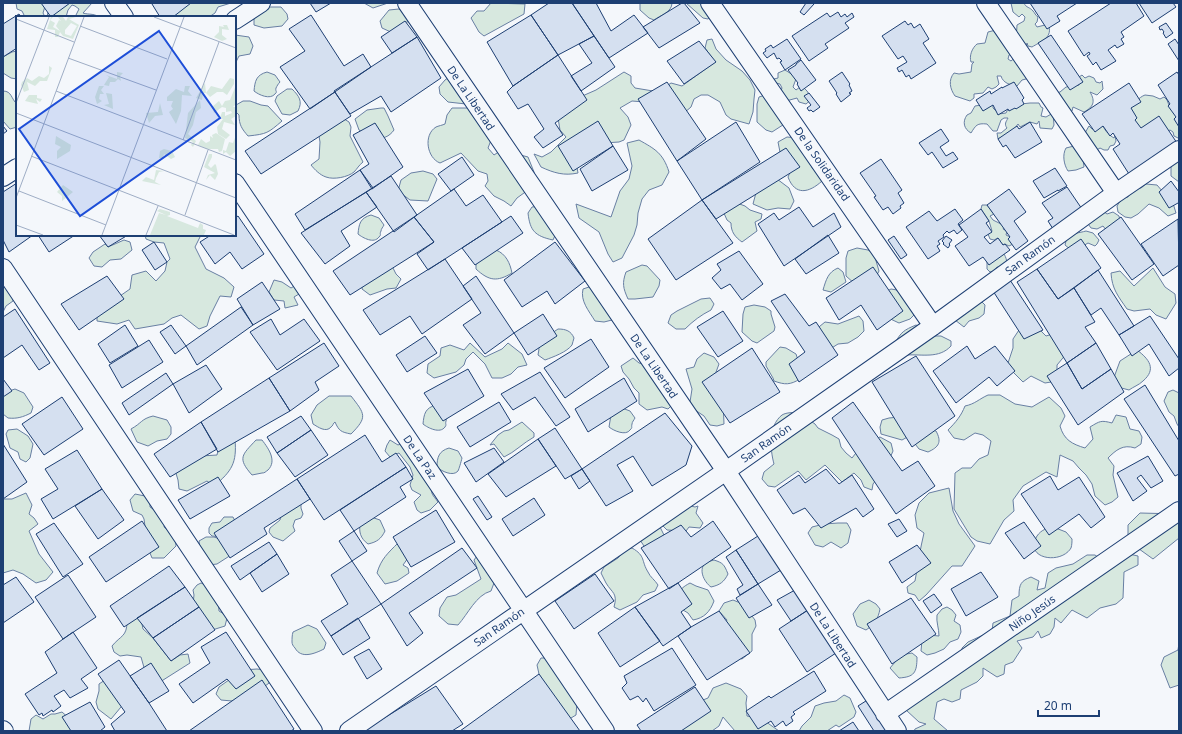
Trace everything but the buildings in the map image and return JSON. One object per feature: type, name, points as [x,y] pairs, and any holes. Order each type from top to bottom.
[{"type":"street","points":[[114,3],[123,16]]},
{"type":"street","points":[[236,19],[260,3]]},
{"type":"street","name":"De La Libertad","points":[[407,3],[726,471],[897,731]]},
{"type":"street","name":"De la Solidaridad","points":[[710,3],[933,326]]},
{"type":"street","points":[[986,3],[1116,192]]},
{"type":"street","name":"San Ramón","points":[[349,731],[726,471],[933,326],[1116,192],[1179,150]]},
{"type":"street","points":[[3,177],[16,169]]},
{"type":"street","name":"De La Paz","points":[[236,184],[605,731]]},
{"type":"street","points":[[3,268],[313,731]]},
{"type":"street","name":"Niño Jesús","points":[[885,714],[1179,511]]},
{"type":"shaded area","points":[[16,3],[46,3],[43,13],[44,16],[24,16],[22,11],[17,9]]},
{"type":"shaded area","points":[[58,3],[92,3],[83,13],[97,16],[76,16],[79,9],[72,5],[68,10],[66,16],[47,16],[49,7]]},
{"type":"shaded area","points":[[179,3],[231,3],[218,7],[215,13],[210,16],[165,16]]},
{"type":"shaded area","points":[[364,3],[388,3],[373,8]]},
{"type":"shaded area","points":[[491,3],[525,4],[524,14],[484,36],[479,32],[471,18],[477,11],[484,11]]},
{"type":"shaded area","points":[[640,3],[672,3],[672,6],[666,13],[654,20],[649,18],[640,10]]},
{"type":"shaded area","points":[[686,3],[717,3],[712,16],[708,19],[703,18]]},
{"type":"shaded area","points":[[1011,3],[1024,3],[1032,10],[1038,17],[1035,24],[1037,27],[1045,25],[1049,27],[1049,34],[1047,37],[1032,47],[1028,46],[1027,43],[1026,47],[1016,42],[1017,25],[1024,21],[1025,17],[1022,14],[1019,17],[1013,12]]},
{"type":"shaded area","points":[[268,7],[281,7],[287,14],[288,19],[282,26],[264,28],[254,25],[254,16]]},
{"type":"shaded area","points":[[399,9],[406,12],[408,18],[406,26],[393,33],[382,28],[380,21],[389,10]]},
{"type":"shaded area","points":[[996,30],[1013,54],[1009,55],[1008,59],[1011,61],[1017,56],[1031,72],[1026,79],[1022,80],[1017,86],[1007,83],[1001,76],[997,76],[999,84],[996,87],[992,89],[988,87],[983,93],[974,94],[974,98],[970,101],[955,96],[950,84],[952,76],[954,73],[959,74],[971,72],[972,64],[974,62],[971,62],[971,52],[977,44],[985,43],[988,32]]},
{"type":"shaded area","points":[[236,35],[249,37],[253,46],[250,54],[239,56],[236,62]]},
{"type":"shaded area","points":[[712,39],[716,49],[726,60],[742,71],[750,80],[755,90],[753,112],[749,124],[731,119],[726,115],[720,102],[708,95],[701,95],[694,99],[691,107],[684,113],[661,90],[671,83],[682,86],[715,62],[705,48],[707,40]]},
{"type":"shaded area","points":[[16,51],[16,79],[11,78],[3,73],[3,57]]},
{"type":"shaded area","points":[[785,70],[796,79],[793,87],[796,90],[800,87],[804,88],[812,99],[806,104],[799,102],[797,98],[786,101],[789,121],[772,132],[766,130],[757,122],[757,104],[759,97],[769,94],[779,96],[782,88],[774,79],[778,78],[778,73]]},
{"type":"shaded area","points":[[267,72],[275,75],[280,82],[276,88],[276,93],[270,97],[254,91],[258,77]]},
{"type":"shaded area","points":[[624,72],[631,76],[631,83],[635,88],[653,91],[645,102],[632,101],[620,108],[628,117],[631,125],[624,140],[619,142],[573,145],[578,173],[559,173],[541,167],[534,154],[542,157],[551,152],[566,137],[560,130],[558,118],[580,97],[596,90]]},
{"type":"shaded area","points":[[1082,75],[1085,78],[1089,76],[1094,78],[1096,82],[1100,83],[1102,81],[1103,89],[1097,95],[1090,92],[1093,99],[1093,104],[1087,110],[1084,112],[1073,107],[1069,114],[1056,93],[1060,92],[1066,87],[1079,85],[1079,77]]},
{"type":"shaded area","points":[[449,77],[466,104],[448,102],[440,94],[439,87]]},
{"type":"shaded area","points":[[287,89],[292,89],[300,101],[298,111],[290,115],[282,114],[275,101],[277,96]]},
{"type":"shaded area","points":[[3,91],[6,91],[16,103],[16,127],[10,129],[3,121]]},
{"type":"shaded area","points":[[1145,95],[1160,99],[1164,97],[1170,108],[1179,111],[1178,138],[1174,136],[1173,132],[1170,130],[1166,132],[1137,128],[1130,108]]},
{"type":"shaded area","points":[[243,101],[250,101],[268,106],[282,121],[267,132],[248,136],[241,127],[239,115],[236,112],[236,105]]},
{"type":"shaded area","points":[[1039,103],[1043,108],[1041,116],[1046,117],[1053,113],[1054,125],[1052,129],[1040,128],[1039,121],[1037,124],[1030,122],[1020,127],[1018,124],[1013,131],[998,139],[997,133],[1001,133],[1007,128],[1005,124],[1008,118],[1001,120],[997,131],[993,131],[987,124],[979,124],[971,133],[964,125],[965,118],[971,113],[975,106],[988,104],[993,105],[993,108],[999,114],[1006,113],[1012,105]]},
{"type":"shaded area","points":[[384,108],[394,130],[390,134],[386,137],[377,138],[359,130],[355,119],[367,110]]},
{"type":"shaded area","points":[[452,108],[468,108],[493,135],[488,148],[494,155],[503,149],[528,157],[534,172],[535,185],[517,198],[511,206],[494,196],[485,186],[488,181],[487,174],[478,171],[461,153],[440,163],[432,156],[428,146],[429,135],[436,127],[445,124],[447,115]]},
{"type":"shaded area","points":[[341,117],[349,122],[351,127],[350,136],[363,162],[354,172],[348,175],[341,178],[329,178],[320,174],[311,165],[319,159],[320,142],[318,130]]},
{"type":"shaded area","points":[[1089,126],[1092,129],[1096,129],[1103,126],[1106,132],[1114,138],[1115,136],[1116,141],[1108,150],[1100,148],[1083,158],[1084,167],[1068,171],[1064,160],[1066,148],[1078,145]]},
{"type":"shaded area","points":[[787,137],[809,139],[807,159],[813,169],[819,173],[822,181],[812,188],[803,191],[798,190],[794,187],[788,177],[792,168],[781,157],[778,142]]},
{"type":"shaded area","points":[[639,140],[658,152],[664,160],[669,172],[662,185],[649,190],[642,199],[634,235],[622,258],[613,262],[599,232],[579,218],[576,204],[611,217],[620,191],[629,179],[632,166],[627,143]]},
{"type":"shaded area","points":[[1176,161],[1179,161],[1179,182],[1171,176],[1171,167]]},
{"type":"shaded area","points":[[423,171],[433,174],[437,179],[428,201],[410,200],[398,191],[401,180],[411,173]]},
{"type":"shaded area","points":[[777,179],[789,188],[794,201],[790,209],[778,208],[767,210],[753,204],[757,189]]},
{"type":"shaded area","points":[[1146,184],[1157,185],[1172,200],[1176,213],[1168,216],[1159,208],[1149,204],[1131,218],[1125,217],[1118,212],[1117,206],[1122,198],[1128,197],[1134,188],[1141,188]]},
{"type":"shaded area","points":[[737,203],[762,214],[761,219],[755,222],[757,231],[742,242],[734,234],[731,223],[727,220],[723,211]]},
{"type":"shaded area","points":[[982,205],[987,205],[994,214],[990,216],[993,220],[1005,226],[1003,229],[1007,231],[1006,235],[1010,237],[1013,244],[1009,246],[1005,244],[1003,245],[998,238],[994,240],[990,239],[988,234],[992,231],[989,221],[981,209]]},
{"type":"shaded area","points":[[541,206],[557,231],[553,240],[542,237],[534,232],[530,224],[528,213],[532,207]]},
{"type":"shaded area","points":[[1099,208],[1107,214],[1113,212],[1119,216],[1121,225],[1107,231],[1103,226],[1097,229],[1091,228],[1086,221]]},
{"type":"shaded area","points":[[371,215],[379,218],[384,225],[380,236],[374,240],[366,239],[358,234],[362,220]]},
{"type":"shaded area","points":[[1086,231],[1093,233],[1099,240],[1095,246],[1088,243],[1071,250],[1065,245],[1067,237]]},
{"type":"shaded area","points":[[145,236],[200,236],[195,247],[206,269],[224,278],[234,287],[231,297],[220,296],[210,316],[207,326],[199,329],[181,315],[172,318],[164,324],[135,329],[129,320],[117,324],[97,321],[97,312],[130,289],[132,275],[146,271],[156,281],[165,271],[167,262],[170,259],[164,243],[146,239]]},
{"type":"shaded area","points":[[124,240],[130,242],[132,250],[121,259],[110,260],[102,267],[94,266],[89,258],[93,252],[105,244],[108,247]]},
{"type":"shaded area","points":[[857,248],[868,250],[874,254],[879,271],[877,275],[855,284],[846,276],[846,258],[848,251]]},
{"type":"shaded area","points":[[496,250],[507,259],[512,273],[502,278],[493,279],[485,276],[476,269],[476,262]]},
{"type":"shaded area","points":[[1002,250],[1007,261],[1005,268],[997,267],[994,271],[990,272],[987,269],[987,257]]},
{"type":"shaded area","points":[[642,265],[647,266],[660,280],[659,286],[653,297],[628,299],[624,286],[626,272]]},
{"type":"shaded area","points":[[392,266],[396,274],[401,279],[396,288],[387,289],[370,295],[362,289],[363,281]]},
{"type":"shaded area","points":[[838,268],[843,272],[846,282],[831,292],[823,290],[826,280],[830,274]]},
{"type":"shaded area","points":[[1153,268],[1165,287],[1175,294],[1176,303],[1166,319],[1156,315],[1150,309],[1134,311],[1127,309],[1114,288],[1111,273],[1120,271],[1134,286]]},
{"type":"shaded area","points":[[3,275],[13,293],[13,301],[6,306],[3,312]]},
{"type":"shaded area","points":[[274,280],[282,282],[291,288],[296,285],[300,289],[299,294],[294,297],[298,305],[285,308],[284,301],[274,300],[269,292]]},
{"type":"shaded area","points":[[592,286],[616,319],[604,322],[595,321],[584,302],[582,293],[583,289]]},
{"type":"shaded area","points":[[891,289],[909,292],[914,315],[910,319],[899,323],[882,315],[885,292]]},
{"type":"shaded area","points":[[710,298],[714,304],[711,310],[697,318],[685,329],[676,329],[668,323],[671,315],[677,311],[701,299]]},
{"type":"shaded area","points":[[980,300],[985,305],[984,314],[979,318],[969,321],[964,327],[955,320]]},
{"type":"shaded area","points":[[754,305],[765,307],[771,311],[775,327],[774,331],[757,343],[752,341],[742,332],[745,307]]},
{"type":"shaded area","points":[[859,316],[863,321],[864,331],[848,343],[838,344],[827,351],[814,331],[825,322],[838,324]]},
{"type":"shaded area","points":[[1032,322],[1046,336],[1062,331],[1067,353],[1057,365],[1057,381],[1045,383],[1031,376],[1023,382],[1007,366],[1013,348],[1013,339],[1023,324]]},
{"type":"shaded area","points":[[916,325],[925,329],[933,336],[941,336],[951,341],[951,346],[941,353],[936,354],[906,355],[895,343],[903,332]]},
{"type":"shaded area","points":[[558,329],[570,332],[574,338],[572,345],[570,348],[556,356],[545,360],[538,355],[539,349],[537,343]]},
{"type":"shaded area","points":[[470,343],[485,357],[502,349],[508,343],[522,354],[527,365],[518,367],[511,374],[502,378],[492,378],[485,364],[473,352],[466,359],[464,365],[456,372],[434,378],[427,373],[428,364],[440,356],[441,348],[450,345],[464,350]]},
{"type":"shaded area","points":[[780,347],[786,348],[796,354],[799,363],[800,379],[784,384],[774,381],[766,366],[766,362]]},
{"type":"shaded area","points":[[1137,350],[1150,364],[1150,372],[1147,377],[1129,390],[1114,386],[1113,380],[1120,361]]},
{"type":"shaded area","points":[[704,353],[714,357],[719,364],[712,383],[723,400],[724,424],[717,426],[710,425],[704,416],[695,410],[690,402],[692,389],[686,369],[694,367],[697,359]]},
{"type":"shaded area","points":[[633,358],[639,363],[648,365],[673,404],[668,409],[662,407],[647,410],[639,404],[639,393],[623,372],[621,366]]},
{"type":"shaded area","points":[[15,389],[24,393],[33,407],[31,413],[23,417],[8,418],[3,414],[3,393]]},
{"type":"shaded area","points":[[1173,390],[1179,393],[1179,427],[1164,401],[1168,392]]},
{"type":"shaded area","points":[[988,395],[1000,395],[1015,404],[1032,407],[1049,397],[1061,408],[1065,416],[1060,426],[1066,438],[1072,443],[1085,448],[1093,439],[1090,427],[1101,422],[1112,423],[1116,415],[1126,417],[1130,429],[1139,431],[1142,437],[1141,444],[1135,448],[1120,448],[1108,458],[1114,466],[1113,475],[1118,497],[1105,505],[1095,496],[1092,484],[1086,475],[1073,461],[1060,455],[1057,477],[1046,472],[1023,486],[1013,500],[1014,511],[1004,520],[990,544],[977,541],[971,537],[954,509],[955,473],[962,468],[971,468],[979,459],[988,455],[991,441],[983,435],[975,433],[964,440],[954,438],[948,430],[958,419],[965,406]]},
{"type":"shaded area","points":[[329,396],[351,396],[362,411],[362,419],[351,434],[341,431],[335,422],[329,429],[322,429],[313,424],[311,415],[317,405]]},
{"type":"shaded area","points":[[436,405],[449,415],[446,420],[446,426],[440,430],[431,429],[423,424],[427,410]]},
{"type":"shaded area","points":[[622,408],[630,411],[635,418],[632,422],[631,428],[626,433],[609,427],[611,415]]},
{"type":"shaded area","points":[[798,412],[815,424],[818,428],[839,439],[841,447],[852,458],[863,444],[880,437],[891,443],[893,451],[886,467],[873,484],[872,490],[864,487],[861,480],[854,473],[842,482],[825,465],[806,480],[798,471],[775,487],[768,486],[762,479],[764,472],[774,464],[771,438],[774,425],[782,415]]},
{"type":"shaded area","points":[[153,416],[167,420],[171,427],[171,434],[167,439],[157,441],[148,446],[137,442],[131,429]]},
{"type":"shaded area","points":[[899,417],[911,435],[902,440],[881,434],[880,427],[882,420]]},
{"type":"shaded area","points":[[522,422],[534,433],[534,437],[512,453],[504,457],[494,444],[490,445],[498,435]]},
{"type":"shaded area","points":[[17,429],[28,436],[33,444],[30,458],[26,462],[20,459],[18,452],[10,448],[6,434],[8,430]]},
{"type":"shaded area","points":[[927,429],[936,431],[939,438],[937,446],[928,452],[919,449],[912,440]]},
{"type":"shaded area","points":[[235,439],[235,454],[232,466],[220,481],[214,486],[207,481],[187,491],[179,489],[175,470],[201,456],[217,455],[219,445]]},
{"type":"shaded area","points":[[256,440],[262,440],[265,444],[271,455],[272,463],[265,472],[252,475],[244,464],[243,457],[247,449]]},
{"type":"shaded area","points":[[390,440],[398,445],[403,443],[432,485],[431,488],[433,496],[438,502],[430,510],[421,513],[417,510],[414,502],[421,495],[412,490],[410,485],[413,475],[410,467],[399,453],[390,457],[385,451]]},
{"type":"shaded area","points":[[449,448],[458,451],[462,458],[456,473],[444,472],[437,467],[439,455]]},
{"type":"shaded area","points":[[949,488],[953,511],[959,524],[975,546],[962,566],[952,566],[919,601],[915,595],[908,593],[907,587],[915,581],[924,533],[917,528],[915,515],[919,503],[929,493]]},
{"type":"shaded area","points":[[26,493],[32,505],[29,514],[38,524],[29,531],[39,554],[53,572],[46,580],[36,583],[23,574],[13,570],[3,573],[3,499],[12,499]]},
{"type":"shaded area","points":[[135,494],[150,497],[150,507],[166,518],[164,527],[175,536],[176,546],[164,558],[152,558],[148,548],[144,519],[142,515],[133,511],[130,500]]},
{"type":"shaded area","points":[[301,501],[303,514],[301,518],[295,520],[293,526],[295,531],[283,541],[273,537],[269,532],[270,528],[280,520],[282,512]]},
{"type":"shaded area","points":[[687,505],[695,507],[698,506],[696,513],[703,523],[700,528],[689,527],[686,531],[667,530],[658,521]]},
{"type":"shaded area","points":[[1140,513],[1179,514],[1179,538],[1153,559],[1128,541],[1128,525]]},
{"type":"shaded area","points":[[224,517],[233,517],[236,523],[223,537],[212,536],[209,533],[209,528],[212,523],[220,522]]},
{"type":"shaded area","points":[[371,517],[380,520],[385,531],[378,540],[368,544],[361,535],[360,523]]},
{"type":"shaded area","points":[[847,523],[851,530],[848,543],[841,548],[831,542],[823,547],[815,545],[808,533],[812,527]]},
{"type":"shaded area","points":[[659,525],[664,535],[648,549],[638,537]]},
{"type":"shaded area","points":[[1053,527],[1066,532],[1072,539],[1071,548],[1060,557],[1045,557],[1035,550],[1034,544],[1040,532]]},
{"type":"shaded area","points":[[206,537],[214,537],[225,541],[231,555],[217,564],[209,565],[200,549],[199,541]]},
{"type":"shaded area","points":[[398,543],[408,558],[403,565],[408,568],[409,573],[397,581],[385,584],[377,573],[383,560]]},
{"type":"shaded area","points":[[632,548],[641,556],[649,574],[658,585],[655,591],[643,595],[637,602],[620,610],[614,607],[615,596],[605,582],[601,573],[604,567],[618,558],[625,550]]},
{"type":"shaded area","points":[[1129,554],[1138,556],[1138,565],[1124,572],[1123,598],[1116,604],[1100,608],[1087,618],[1072,610],[1061,623],[1055,618],[1054,627],[1050,634],[1041,638],[1038,631],[1033,637],[1017,641],[1022,648],[1013,662],[1005,665],[1004,674],[997,677],[983,668],[983,676],[977,682],[961,690],[960,699],[952,702],[944,699],[937,702],[934,719],[948,731],[914,731],[915,729],[926,724],[919,722],[906,710],[962,656],[962,648],[968,642],[992,631],[993,623],[1010,616],[1012,600],[1019,596],[1020,586],[1025,580],[1031,577],[1039,581],[1037,590],[1045,588],[1048,573],[1056,568],[1073,564],[1087,555],[1095,555],[1102,560]]},
{"type":"shaded area","points":[[477,556],[494,583],[491,591],[481,596],[458,625],[448,624],[439,616],[440,608],[447,597],[456,595],[481,579],[474,560]]},
{"type":"shaded area","points":[[714,560],[723,564],[728,574],[721,583],[711,587],[704,578],[702,568],[707,562]]},
{"type":"shaded area","points":[[201,583],[208,586],[218,597],[219,611],[227,618],[225,626],[209,631],[193,604],[193,590]]},
{"type":"shaded area","points":[[690,583],[708,590],[714,601],[706,614],[693,620],[688,613],[678,607],[678,598],[681,590]]},
{"type":"shaded area","points":[[733,600],[743,604],[755,620],[756,626],[752,634],[752,651],[742,659],[734,657],[722,629],[727,620],[719,611],[724,603]]},
{"type":"shaded area","points":[[869,600],[876,604],[880,609],[876,621],[866,630],[857,626],[853,614],[860,604]]},
{"type":"shaded area","points":[[947,607],[956,615],[954,621],[960,625],[961,632],[958,639],[950,642],[944,649],[927,655],[921,651],[922,640],[928,635],[939,636],[937,615],[942,609]]},
{"type":"shaded area","points":[[133,617],[141,619],[143,629],[153,638],[171,661],[180,655],[188,654],[190,663],[160,682],[145,671],[141,657],[127,655],[120,656],[114,652],[112,646],[125,633],[127,621]]},
{"type":"shaded area","points":[[308,625],[317,629],[326,643],[324,649],[312,654],[301,654],[293,646],[292,636],[293,632]]},
{"type":"shaded area","points":[[1179,643],[1179,685],[1170,688],[1161,665],[1164,657],[1178,650]]},
{"type":"shaded area","points":[[912,653],[917,657],[914,673],[908,677],[899,678],[890,668],[901,655]]},
{"type":"shaded area","points":[[541,658],[550,658],[577,702],[576,715],[566,721],[539,674],[537,665]]},
{"type":"shaded area","points":[[243,670],[265,670],[271,676],[269,683],[260,690],[232,701],[221,700],[216,694],[219,687]]},
{"type":"shaded area","points":[[108,678],[126,701],[111,719],[98,709],[96,702],[99,684]]},
{"type":"shaded area","points":[[726,683],[741,689],[747,696],[747,716],[762,719],[779,731],[735,731],[723,717],[719,726],[712,731],[682,730],[698,702],[708,698],[713,688]]},
{"type":"shaded area","points":[[844,695],[850,698],[856,712],[854,717],[839,727],[836,725],[827,731],[799,731],[811,717],[815,706],[836,701]]},
{"type":"shaded area","points":[[62,712],[70,719],[71,731],[29,731],[31,719],[36,715],[43,719],[51,714]]}]
